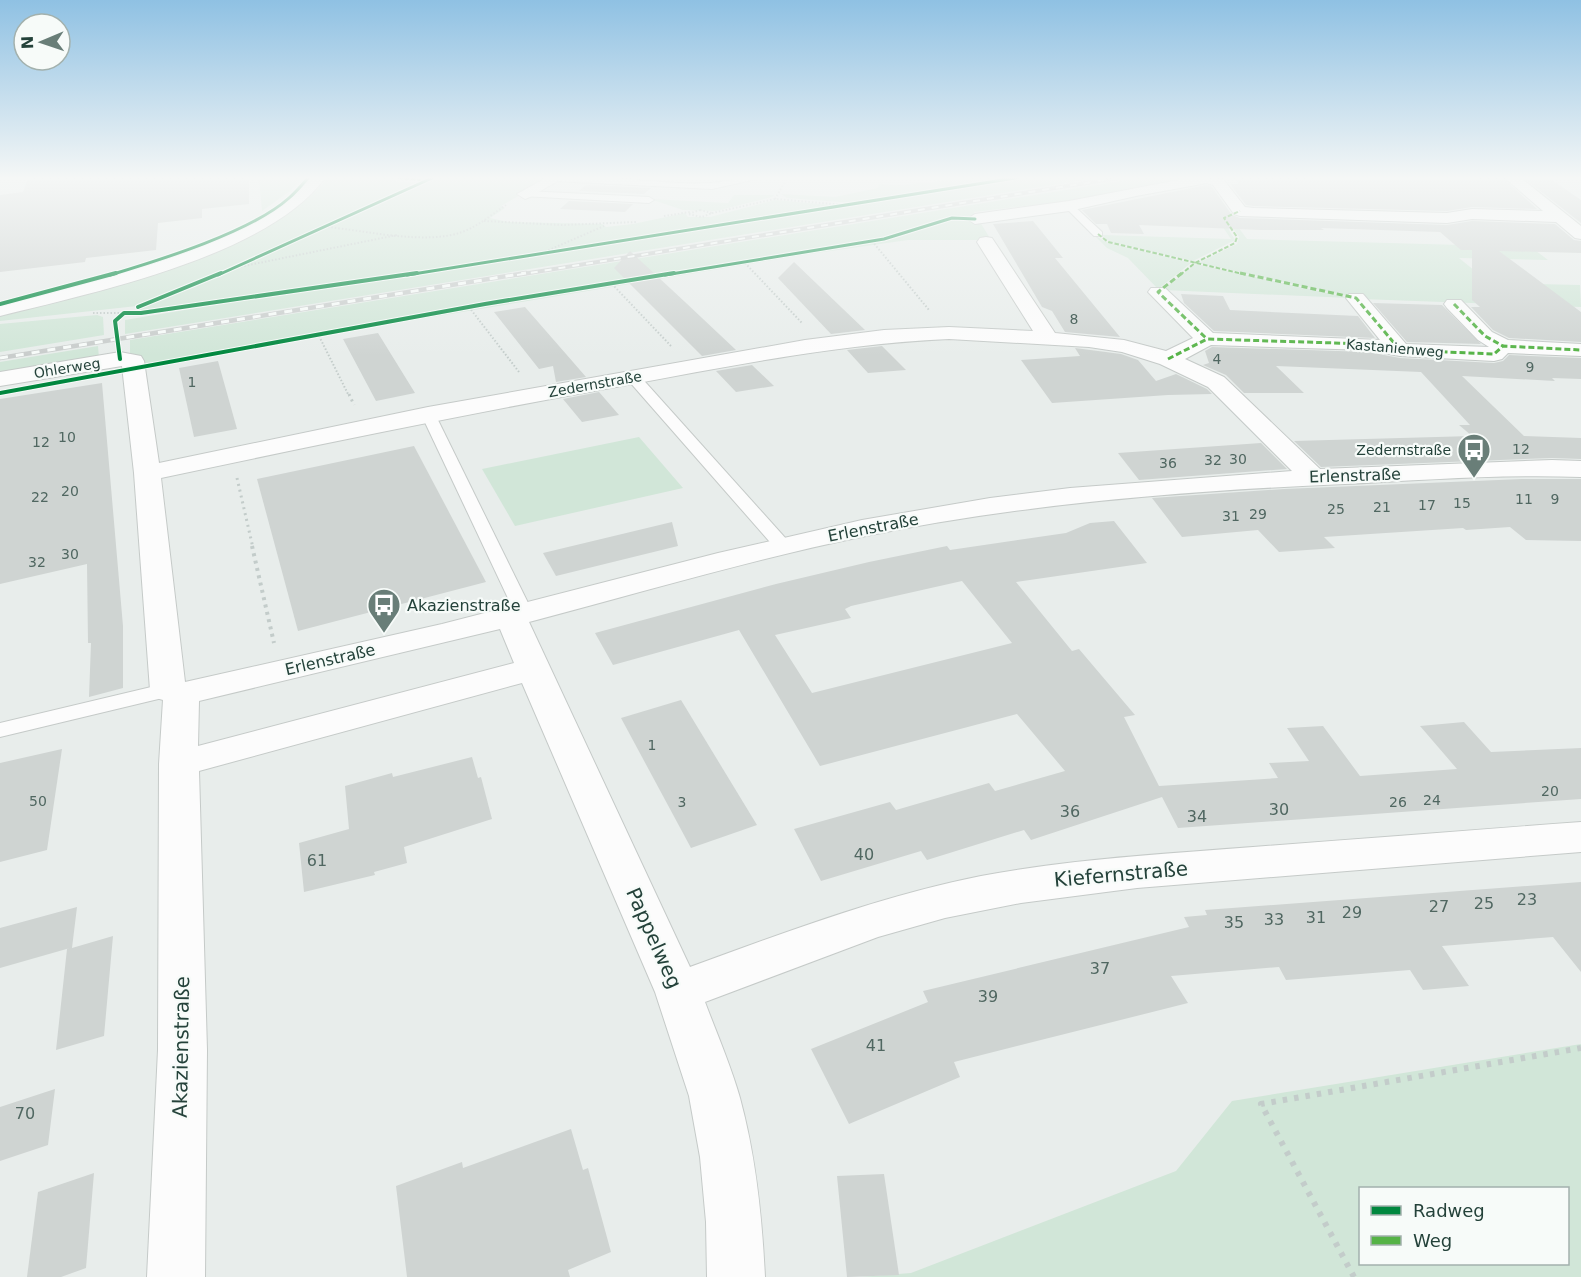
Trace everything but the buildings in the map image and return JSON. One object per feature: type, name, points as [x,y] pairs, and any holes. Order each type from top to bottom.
[{"type":"street","points":[[0,310],[106,282],[213,246],[230,238]]},
{"type":"street","points":[[986,242],[1047,337]]},
{"type":"street","points":[[1158,292],[1207,339]]},
{"type":"street","points":[[1356,298],[1400,350]]},
{"type":"street","points":[[1454,304],[1485,336],[1503,346]]},
{"type":"street","name":"Zedernstraße","points":[[147,473],[428,414],[690,366],[884,336],[949,333],[1047,337],[1124,346],[1168,359],[1216,382],[1312,477]]},
{"type":"street","name":"Kastanienweg","points":[[1168,359],[1207,339],[1368,344],[1400,350],[1494,354],[1503,346],[1581,350]]},
{"type":"street","name":"Ohlerweg","points":[[0,379],[120,360],[133,361]]},
{"type":"street","name":"Akazienstraße","points":[[133,361],[174,692],[178,764],[182,853],[183,1021],[176,1277]]},
{"type":"street","name":"Erlenstraße","points":[[174,692],[517,615],[782,545],[909,519],[1045,498],[1170,486],[1312,477],[1552,468],[1581,470]]},
{"type":"street","name":"Pappelweg","points":[[517,615],[533,669],[678,992],[714,1096],[727,1157],[734,1222],[736,1277]]},
{"type":"street","points":[[178,764],[533,669]]},
{"type":"street","name":"Kiefernstraße","points":[[678,992],[829,935],[944,901],[1058,879],[1581,837]]},
{"type":"lane","points":[[633,377],[782,545]]},
{"type":"lane","points":[[428,414],[517,615]]},
{"type":"lane","points":[[0,730],[174,692]]},
{"type":"path","points":[[234,268],[276,263],[331,247],[382,238]]},
{"type":"path","points":[[542,253],[578,238]]},
{"type":"path","points":[[872,241],[949,333]]},
{"type":"path","points":[[745,263],[822,344]]},
{"type":"path","points":[[612,284],[690,366]]},
{"type":"path","points":[[469,307],[536,394]]},
{"type":"path","points":[[319,336],[365,427]]},
{"type":"path","points":[[232,455],[280,670]]},
{"type":"path","points":[[1354,1277],[1261,1104],[1581,1048]]},
{"type":"green space","points":[[229,238],[645,238],[549,253],[647,238],[725,238],[125,334],[125,320],[238,301],[135,316],[137,306],[0,321],[0,315],[24,309]]},
{"type":"green space","points":[[768,238],[990,238],[991,240],[908,240],[809,254],[139,366],[130,353],[130,340]]},
{"type":"green space","points":[[1097,238],[1106,242],[1191,263],[1158,289],[1128,258],[1107,248]]},
{"type":"green space","points":[[1105,238],[1186,238],[1234,238],[1235,240],[1193,261],[1110,242]]},
{"type":"green space","points":[[1239,238],[1246,238],[1531,247],[1548,260],[1459,258],[1490,283],[1580,285],[1581,307],[1361,299],[1198,263],[1237,244]]},
{"type":"green space","points":[[1196,264],[1350,298],[1163,290]]},
{"type":"green space","points":[[97,315],[103,317],[104,335],[0,352],[0,324]]},
{"type":"green space","points":[[98,346],[99,358],[0,377],[0,362]]},
{"type":"green space","points":[[639,437],[683,488],[515,526],[482,469]]},
{"type":"green space","points":[[1581,1044],[1581,1277],[860,1277],[911,1273],[1176,1171],[1232,1101]]},
{"type":"railway","points":[[517,275],[748,238]]},
{"type":"railway","points":[[0,358],[526,273]]},
{"type":"marked path","points":[[1102,238],[1108,242],[1225,270],[1356,298],[1400,350]]},
{"type":"marked path","points":[[1207,339],[1158,292],[1195,263],[1235,243],[1237,238]]},
{"type":"marked path","points":[[1454,304],[1485,336],[1503,346]]},
{"type":"marked path","points":[[1168,359],[1207,339],[1368,344],[1400,350],[1494,354],[1503,346],[1581,350]]},
{"type":"cycle path","points":[[0,304],[118,273],[216,238]]},
{"type":"cycle path","points":[[138,307],[301,238]]},
{"type":"cycle path","points":[[120,359],[115,321],[124,313],[141,313],[399,276],[640,238]]},
{"type":"cycle path","points":[[0,393],[485,304],[889,238]]},
{"type":"place","name":"Zedernstraße","points":[[1474,479]]},
{"type":"place","name":"Akazienstraße","points":[[384,634]]}]
